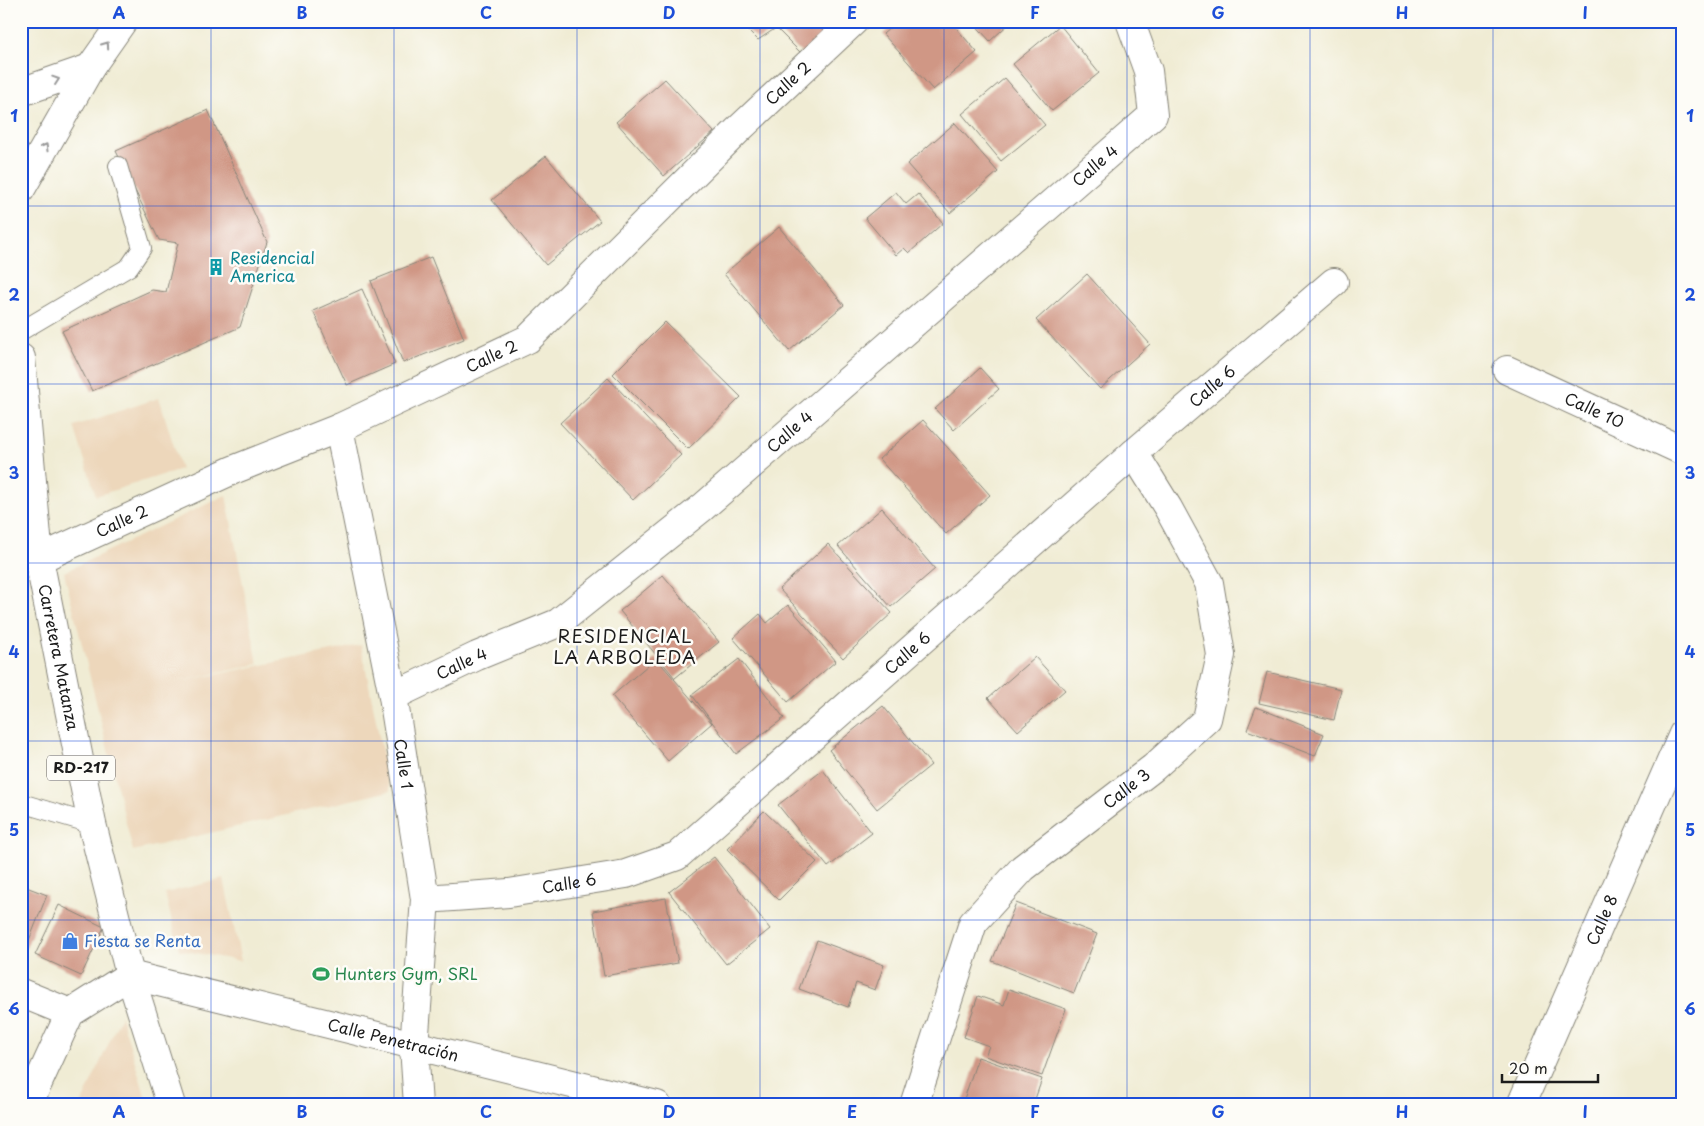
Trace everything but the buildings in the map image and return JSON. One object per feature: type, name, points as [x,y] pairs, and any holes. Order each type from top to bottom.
[{"type":"street","points":[[21,189],[90,68],[123,21]]},
{"type":"street","name":"Calle 2","points":[[39,559],[233,470],[339,428],[528,339],[738,130],[854,21]]},
{"type":"street","name":"Calle 4","points":[[393,696],[477,656],[558,624],[703,507],[1153,115],[1148,71],[1130,21]]},
{"type":"street","points":[[21,92],[90,68]]},
{"type":"street","name":"Calle 6","points":[[425,899],[509,894],[626,874],[677,856],[1134,453],[1334,282]]},
{"type":"street","name":"RD-217","points":[[21,358],[39,559]]},
{"type":"street","name":"Calle 10","points":[[1506,370],[1683,452]]},
{"type":"street","name":"Calle 1","points":[[339,428],[393,696],[425,899],[414,1047],[418,1105]]},
{"type":"street","name":"Calle 3","points":[[914,1105],[973,923],[1023,868],[1153,768],[1207,719],[1222,655],[1209,583],[1168,508],[1134,453]]},
{"type":"street","name":"RD-217","points":[[21,514],[39,559]]},
{"type":"street","name":"Carretera Matanza","points":[[39,559],[92,824],[130,975],[171,1105]]},
{"type":"street","name":"Calle 8","points":[[1521,1105],[1683,734]]},
{"type":"street","points":[[28,1105],[70,1013],[130,975]]},
{"type":"street","name":"Calle Penetración","points":[[130,975],[414,1047],[657,1105]]},
{"type":"street","points":[[21,993],[70,1013]]},
{"type":"lane","points":[[21,331],[130,267],[142,248],[118,166]]},
{"type":"lane","points":[[21,803],[92,824]]},
{"type":"shaded area","points":[[159,398],[181,469],[96,496],[74,426]]},
{"type":"shaded area","points":[[226,495],[258,664],[168,684],[361,645],[390,791],[133,851],[64,572]]},
{"type":"shaded area","points":[[224,879],[241,961],[179,950],[165,893]]},
{"type":"shaded area","points":[[121,1016],[148,1105],[81,1105]]},
{"type":"place","name":"Residencial America","points":[[216,267]]},
{"type":"place","name":"Fiesta se Renta","points":[[70,941]]},
{"type":"place","name":"Hunters Gym, SRL","points":[[321,974]]},
{"type":"district","name":"RESIDENCIAL LA ARBOLEDA","points":[[625,648]]}]
